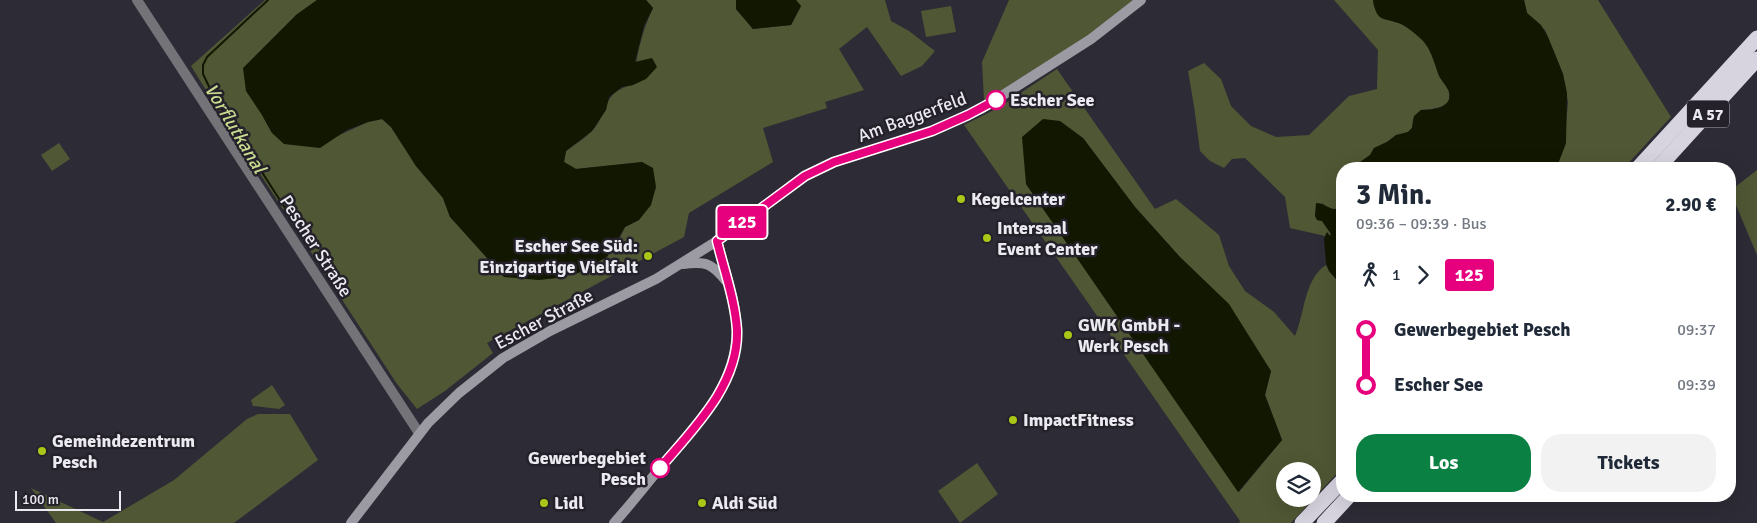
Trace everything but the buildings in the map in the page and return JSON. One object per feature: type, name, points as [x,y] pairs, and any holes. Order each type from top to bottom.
[{"type":"highway","name":"A 57","points":[[1644,162],[1757,38]]},
{"type":"highway","name":"A 57","points":[[1663,162],[1757,58]]},
{"type":"highway","points":[[1302,523],[1336,487]]},
{"type":"highway","points":[[1324,523],[1343,502]]},
{"type":"main road","name":"Am Baggerfeld","points":[[717,241],[805,176],[834,162],[932,131],[981,109],[1091,39],[1141,0]]},
{"type":"main road","name":"Escher Straße","points":[[351,523],[428,423],[459,393],[510,353],[550,331],[656,280],[717,241]]},
{"type":"main road","points":[[614,523],[698,423],[717,397],[728,376],[733,362],[737,332],[728,284],[717,241]]},
{"type":"main road","points":[[679,265],[699,262],[710,265],[728,284]]},
{"type":"street","name":"Pescher Straße","points":[[136,0],[419,433]]},
{"type":"green space","points":[[265,0],[317,0],[296,15],[262,115],[272,133],[335,137],[368,122],[382,119],[391,127],[416,166],[443,198],[450,217],[538,280],[578,273],[617,244],[625,227],[639,220],[643,162],[576,169],[564,162],[566,151],[588,135],[597,125],[611,97],[623,88],[633,85],[640,46],[653,8],[646,0],[736,0],[736,9],[753,29],[791,25],[801,6],[796,0],[885,0],[891,21],[909,31],[935,51],[922,66],[901,76],[867,27],[839,49],[864,90],[825,102],[827,108],[763,128],[773,162],[689,213],[684,237],[487,343],[493,353],[445,391],[417,409],[397,384],[191,66]]},
{"type":"green space","points":[[1009,0],[1133,0],[1086,37],[984,101],[982,62]]},
{"type":"green space","points":[[1334,0],[1373,0],[1374,7],[1420,37],[1434,60],[1450,98],[1445,105],[1421,110],[1413,119],[1412,128],[1408,132],[1374,148],[1370,155],[1361,162],[1336,162],[1336,208],[1329,208],[1322,203],[1315,213],[1317,220],[1322,221],[1331,234],[1330,236],[1327,233],[1325,236],[1290,228],[1285,197],[1245,158],[1232,159],[1224,168],[1210,161],[1200,151],[1188,71],[1204,63],[1221,79],[1231,106],[1251,126],[1276,137],[1309,135],[1349,96],[1377,89],[1378,50]]},
{"type":"green space","points":[[1524,0],[1598,0],[1671,117],[1629,162],[1559,162],[1566,143],[1568,102],[1563,74],[1545,30],[1527,13]]},
{"type":"green space","points":[[951,6],[956,32],[926,37],[921,11]]},
{"type":"green space","points":[[1057,69],[1155,209],[1176,199],[1219,235],[1229,266],[1245,291],[1274,312],[1295,336],[1313,279],[1326,265],[1336,279],[1336,474],[1321,491],[1321,462],[1276,462],[1276,507],[1306,507],[1291,523],[1239,523],[1240,521],[964,125],[998,108]],"holes":[[[1083,138],[1135,207],[1179,256],[1271,371],[1265,395],[1282,440],[1239,492],[1026,184]]]},
{"type":"green space","points":[[59,143],[70,159],[52,171],[41,155]]},
{"type":"green space","points":[[1757,170],[1757,255],[1736,205],[1736,186]]},
{"type":"green space","points":[[272,385],[285,405],[279,409],[253,406],[251,400]]},
{"type":"green space","points":[[258,414],[290,414],[318,460],[234,523],[56,523],[31,488],[103,522],[174,480],[247,419]]},
{"type":"green space","points":[[977,463],[998,494],[960,523],[938,491]]},
{"type":"shaded area","points":[[317,0],[646,0],[653,8],[644,26],[635,62],[652,58],[657,67],[646,79],[633,85],[622,87],[609,97],[606,110],[592,131],[566,151],[564,162],[576,169],[642,162],[653,168],[656,187],[651,205],[639,220],[625,227],[607,257],[578,273],[538,280],[504,277],[450,217],[443,198],[416,166],[391,127],[382,119],[347,130],[320,148],[284,144],[272,133],[246,91],[243,68],[296,15]]},
{"type":"shaded area","points":[[736,0],[796,0],[801,6],[791,25],[753,29],[736,9]]},
{"type":"shaded area","points":[[1373,0],[1524,0],[1527,13],[1541,25],[1548,37],[1563,74],[1567,93],[1566,143],[1559,162],[1360,162],[1370,155],[1374,148],[1396,135],[1408,132],[1412,128],[1414,116],[1421,110],[1440,107],[1448,102],[1449,98],[1449,92],[1439,76],[1432,56],[1424,42],[1404,25],[1381,18],[1376,12]]},
{"type":"shaded area","points":[[1043,119],[1060,121],[1083,138],[1135,207],[1179,256],[1229,304],[1271,371],[1265,395],[1282,440],[1238,492],[1026,184],[1022,137]]},
{"type":"shaded area","points":[[1316,203],[1336,209],[1336,279],[1329,271],[1326,263],[1324,239],[1327,232],[1330,236],[1331,234],[1322,221],[1317,220],[1315,216]]},
{"type":"waterway","name":"Vorflutkanal","points":[[268,0],[207,57],[203,65],[203,74],[214,97],[283,205],[293,215]]},
{"type":"bus line","name":"125","points":[[660,468],[717,397],[733,362],[737,332],[736,321],[717,241],[805,176],[834,162],[932,131],[981,109],[996,100]]},
{"type":"place","name":"Escher See","points":[[996,100]]},
{"type":"place","name":"Kegelcenter","points":[[961,199]]},
{"type":"place","name":"Intersaal Event Center","points":[[987,238]]},
{"type":"place","name":"Escher See Süd: Einzigartige Vielfalt","points":[[648,256]]},
{"type":"place","name":"GWK GmbH - Werk Pesch","points":[[1068,335]]},
{"type":"place","name":"ImpactFitness","points":[[1013,420]]},
{"type":"place","name":"Gemeindezentrum Pesch","points":[[42,451]]},
{"type":"place","name":"Gewerbegebiet Pesch","points":[[660,468]]},
{"type":"place","name":"Lidl","points":[[544,503]]},
{"type":"place","name":"Aldi Süd","points":[[702,503]]}]
